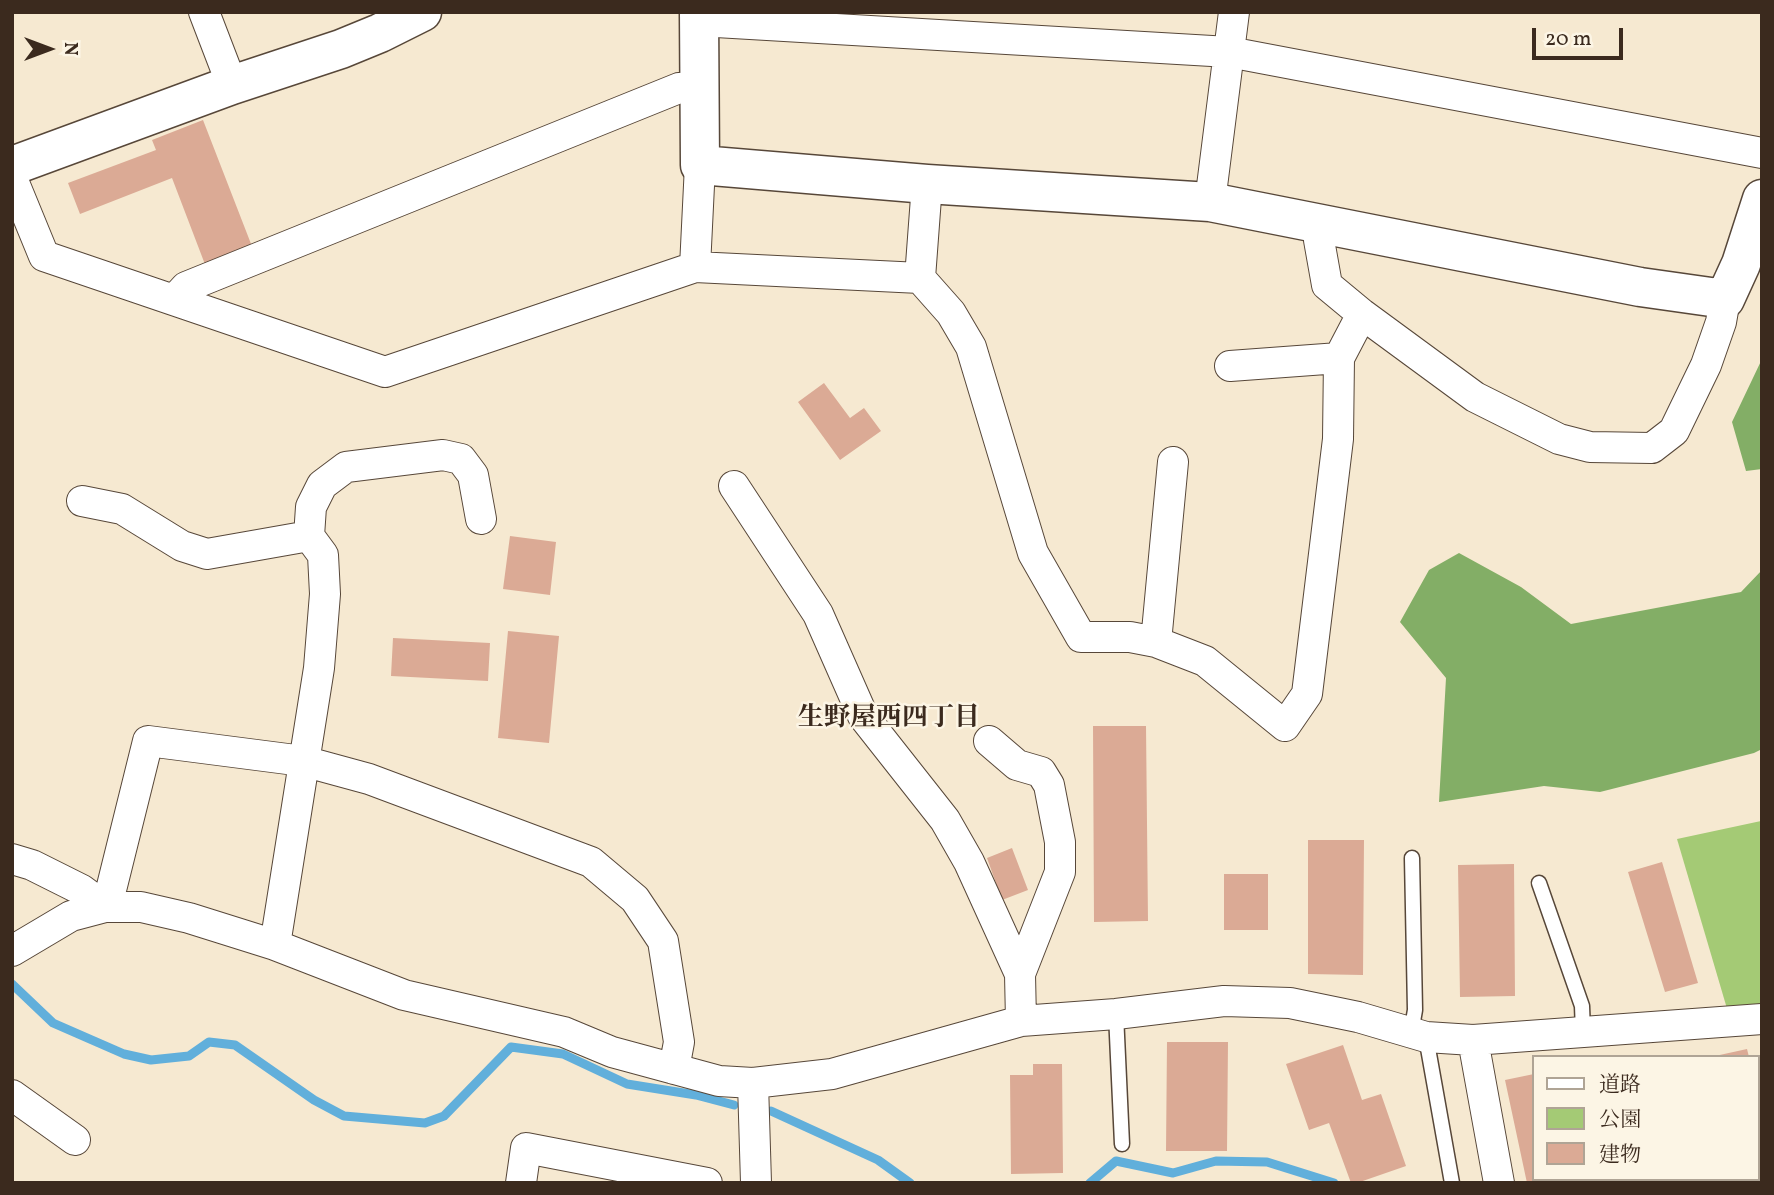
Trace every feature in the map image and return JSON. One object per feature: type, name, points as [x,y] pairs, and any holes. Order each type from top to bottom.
[{"type":"street","points":[[204,12],[232,85]]},
{"type":"street","points":[[12,166],[232,85],[341,49],[376,23],[422,12]]},
{"type":"street","points":[[1210,202],[1234,12]]},
{"type":"street","points":[[695,267],[700,165],[699,17],[1229,51],[1762,153]]},
{"type":"street","points":[[175,299],[186,287],[679,88],[700,88]]},
{"type":"street","points":[[700,165],[927,184],[1210,202],[1640,287],[1725,299]]},
{"type":"street","points":[[12,178],[44,256],[385,372],[695,267],[920,278],[951,313],[971,346],[1033,553],[1081,637],[1130,637],[1156,642],[1205,661],[1285,726],[1307,694],[1338,439],[1339,358],[1362,314]]},
{"type":"street","points":[[920,278],[927,184]]},
{"type":"street","points":[[1321,224],[1319,240],[1327,285],[1475,397],[1559,439],[1590,447],[1652,448],[1674,431],[1706,365],[1721,322],[1725,299],[1741,264],[1762,199]]},
{"type":"street","points":[[1230,366],[1339,358]]},
{"type":"street","points":[[275,945],[319,668],[325,594],[323,555],[309,536],[311,506],[322,485],[346,467],[443,455],[461,459],[473,475],[481,519]]},
{"type":"street","points":[[1156,642],[1173,462]]},
{"type":"street","points":[[734,486],[818,614],[863,716],[945,820],[969,862],[1020,974]]},
{"type":"street","points":[[82,501],[122,509],[182,546],[207,554],[309,536]]},
{"type":"street","points":[[105,906],[148,741],[303,761],[369,779],[591,862],[635,899],[663,941],[679,1042],[674,1069]]},
{"type":"street","points":[[989,741],[1017,765],[1041,772],[1049,785],[1060,842],[1060,872],[1020,974],[1021,1021]]},
{"type":"street","points":[[12,859],[82,890],[105,906]]},
{"type":"street","points":[[12,951],[71,916],[105,906],[141,907],[189,918],[275,945],[404,995],[564,1032],[612,1052],[719,1081],[753,1083],[832,1074],[1021,1021],[1116,1014],[1224,1001],[1290,1003],[1359,1017],[1418,1035],[1473,1040],[1762,1019]]},
{"type":"street","points":[[1473,1040],[1499,1183]]},
{"type":"street","points":[[753,1083],[756,1183]]},
{"type":"street","points":[[12,1095],[75,1140]]},
{"type":"street","points":[[521,1183],[526,1148],[707,1183]]},
{"type":"lane","points":[[1412,858],[1415,1010],[1418,1035],[1452,1183]]},
{"type":"lane","points":[[1539,883],[1582,1006],[1583,1032]]},
{"type":"lane","points":[[1116,1014],[1122,1144]]},
{"type":"green space","points":[[1762,359],[1762,469],[1746,471],[1732,422]]},
{"type":"green space","points":[[1459,553],[1521,587],[1571,624],[1741,592],[1762,570],[1762,749],[1600,792],[1544,786],[1439,802],[1446,678],[1400,622],[1429,570]]},
{"type":"green space","points":[[1761,821],[1762,1010],[1728,1012],[1677,839]]},
{"type":"building","points":[[203,120],[253,249],[206,267],[172,178],[80,214],[68,183],[156,150],[152,140]]},
{"type":"building","points":[[824,383],[850,418],[864,408],[881,431],[840,460],[798,402]]},
{"type":"building","points":[[510,536],[556,542],[550,595],[503,589]]},
{"type":"building","points":[[508,631],[559,636],[549,743],[498,738]]},
{"type":"building","points":[[393,638],[490,643],[488,681],[391,676]]},
{"type":"building","points":[[1093,726],[1146,726],[1148,921],[1094,922]]},
{"type":"building","points":[[1308,840],[1364,840],[1363,975],[1308,974]]},
{"type":"building","points":[[1012,848],[1028,890],[1002,900],[987,858]]},
{"type":"building","points":[[1662,862],[1698,983],[1665,992],[1628,872]]},
{"type":"building","points":[[1514,864],[1515,996],[1460,997],[1458,865]]},
{"type":"building","points":[[1224,874],[1268,874],[1268,930],[1224,930]]},
{"type":"building","points":[[1167,1042],[1228,1042],[1227,1151],[1166,1151]]},
{"type":"building","points":[[1343,1045],[1362,1100],[1381,1094],[1406,1166],[1357,1183],[1351,1183],[1329,1123],[1309,1130],[1286,1064]]},
{"type":"building","points":[[1747,1049],[1748,1055],[1720,1055]]},
{"type":"building","points":[[1033,1064],[1062,1064],[1063,1173],[1011,1174],[1010,1075],[1033,1075]]},
{"type":"building","points":[[1532,1074],[1532,1181],[1559,1183],[1527,1183],[1505,1080]]},
{"type":"building","points":[[1760,1150],[1762,1183],[1743,1183],[1760,1181]]},
{"type":"building","points":[[1602,1181],[1638,1183],[1602,1183]]},
{"type":"building","points":[[1712,1181],[1713,1183],[1676,1183]]},
{"type":"waterway","points":[[12,984],[53,1023],[124,1054],[151,1060],[189,1056],[209,1042],[235,1045],[314,1100],[344,1116],[425,1123],[444,1116],[511,1047],[563,1054],[627,1084],[696,1095],[734,1105]]},
{"type":"waterway","points":[[771,1111],[878,1160],[910,1183]]},
{"type":"waterway","points":[[1090,1183],[1116,1161],[1173,1173],[1216,1161],[1267,1162],[1334,1183]]},
{"type":"district","name":"生野屋西四丁目","points":[[889,720]]}]
